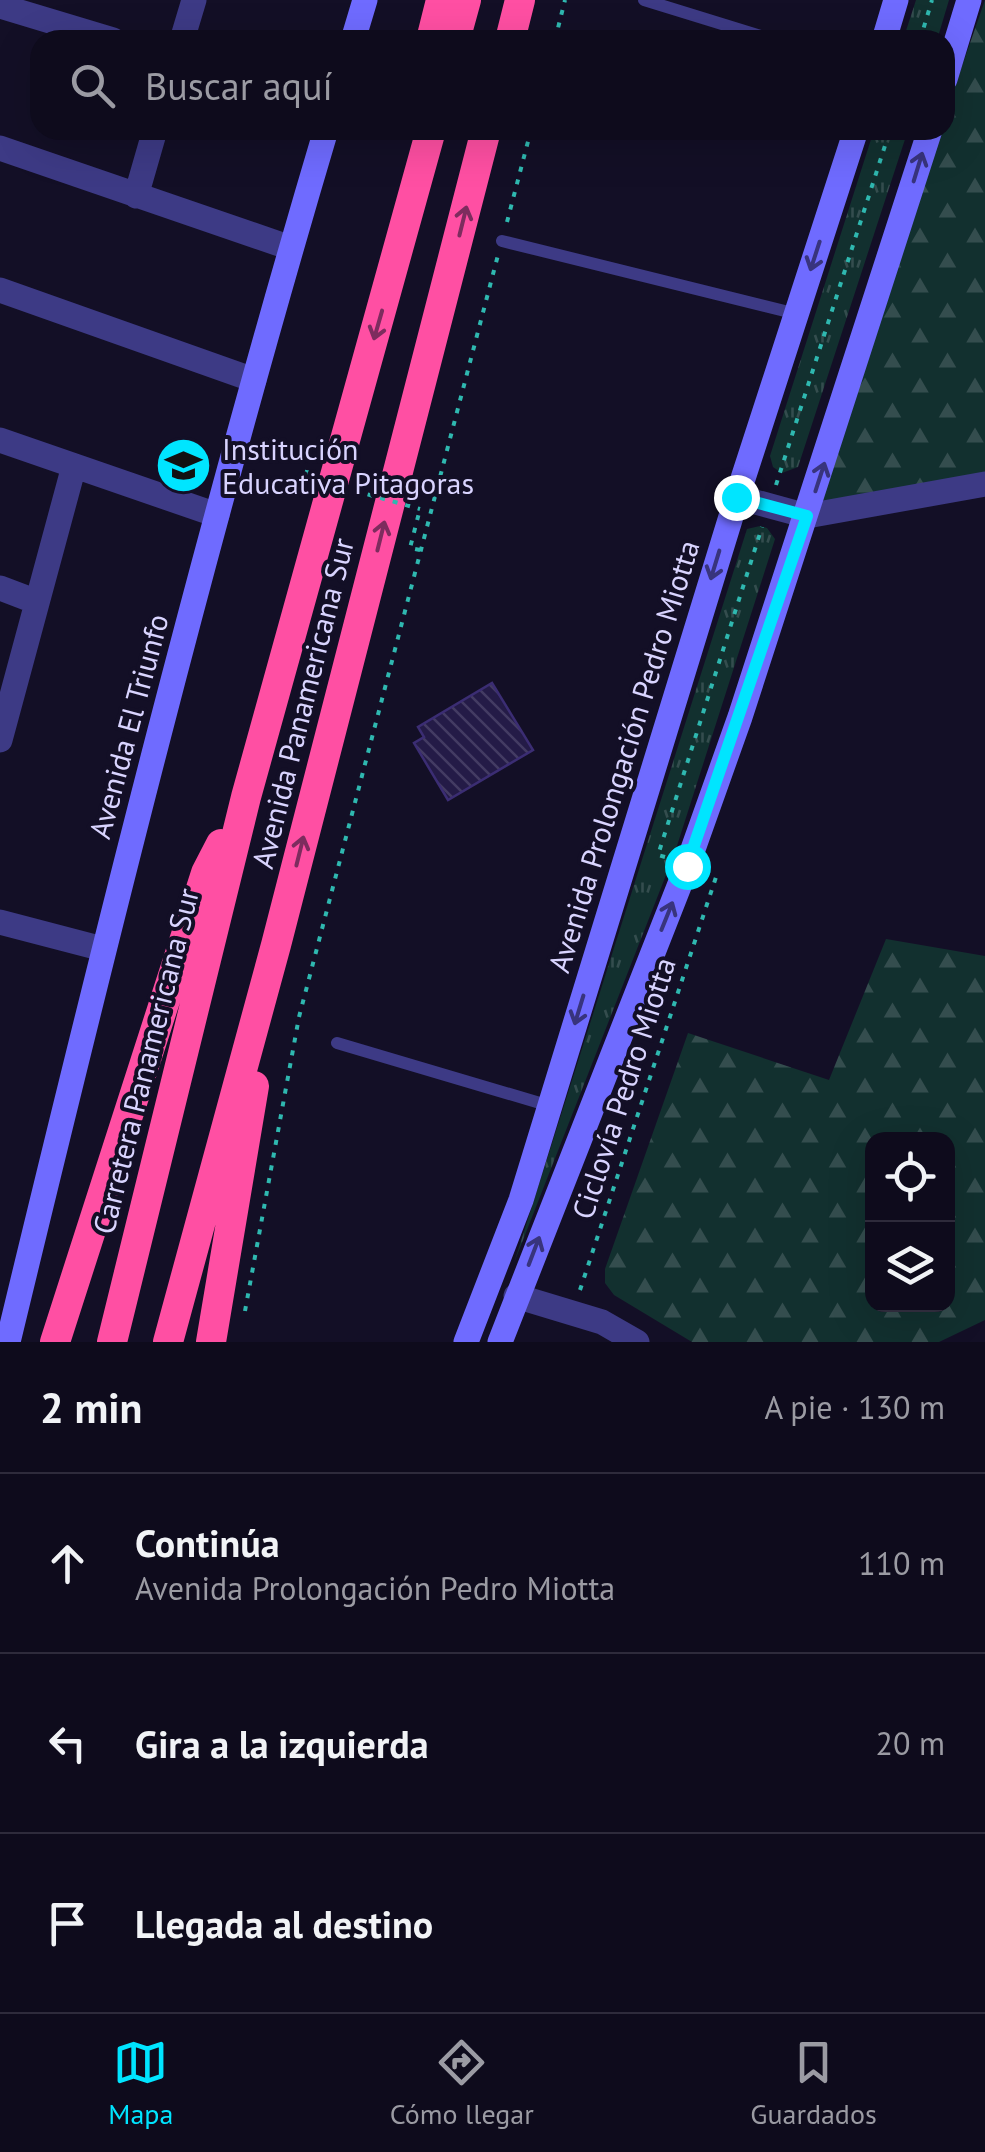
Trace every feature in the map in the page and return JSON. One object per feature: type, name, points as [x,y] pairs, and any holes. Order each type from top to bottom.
[{"type":"highway","points":[[434,30],[441,0]]},
{"type":"highway","points":[[458,30],[466,0]]},
{"type":"highway","points":[[512,30],[520,0]]},
{"type":"highway","points":[[412,202],[414,140]]},
{"type":"highway","name":"Avenida Panamericana Sur","points":[[246,797],[428,140]]},
{"type":"highway","name":"Avenida Panamericana Sur","points":[[276,945],[483,140]]},
{"type":"highway","points":[[55,1342],[206,873],[246,797]]},
{"type":"highway","name":"Carretera Panamericana Sur","points":[[112,1342],[246,797]]},
{"type":"highway","points":[[168,1342],[276,945]]},
{"type":"highway","points":[[211,1342],[276,945]]},
{"type":"main road","points":[[356,30],[365,0]]},
{"type":"main road","points":[[887,30],[896,0]]},
{"type":"main road","points":[[955,47],[969,0]]},
{"type":"main road","name":"Avenida El Triunfo","points":[[8,1342],[103,948],[254,380],[323,140]]},
{"type":"main road","name":"Avenida Prolongación Pedro Miotta","points":[[466,1342],[521,1200],[736,497],[853,140]]},
{"type":"main road","points":[[500,1342],[687,866],[807,516],[927,140]]},
{"type":"street","points":[[185,30],[194,0]]},
{"type":"street","points":[[0,6],[80,30]]},
{"type":"street","points":[[136,196],[153,140]]},
{"type":"street","points":[[0,148],[291,248]]},
{"type":"street","points":[[0,290],[254,380]]},
{"type":"street","points":[[0,440],[218,515]]},
{"type":"street","points":[[0,740],[74,466]]},
{"type":"street","points":[[736,497],[807,516],[985,484]]},
{"type":"street","points":[[0,588],[37,602]]},
{"type":"street","points":[[0,922],[103,948]]},
{"type":"street","points":[[516,1296],[602,1322],[638,1342]]},
{"type":"lane","points":[[644,0],[742,30]]},
{"type":"lane","points":[[502,240],[797,314]]},
{"type":"lane","points":[[337,1044],[550,1106]]},
{"type":"path","points":[[558,30],[566,0]]},
{"type":"path","points":[[923,30],[932,0]]},
{"type":"path","points":[[242,1325],[299,1018],[528,140]]},
{"type":"path","points":[[314,441],[305,477],[420,510],[410,548],[420,550]]},
{"type":"path","name":"Ciclovía Pedro Miotta","points":[[572,1313],[716,877],[687,866]]},
{"type":"green space","points":[[916,0],[949,0],[940,30],[906,30]]},
{"type":"green space","points":[[985,0],[985,481],[825,502],[821,497],[937,140],[955,140],[955,86]]},
{"type":"green space","points":[[871,140],[905,140],[798,467],[782,473],[773,467],[770,456]]},
{"type":"green space","points":[[767,528],[775,539],[675,852],[514,1263],[747,529]]},
{"type":"green space","points":[[886,939],[985,956],[985,1320],[939,1342],[692,1342],[614,1295],[605,1283],[605,1269],[688,1033],[829,1080]]},
{"type":"building","points":[[492,683],[533,750],[448,800],[414,743],[424,737],[418,727]]},
{"type":"place","name":"Institución Educativa Pitagoras","points":[[183,465]]},
{"type":"route","points":[[687,866],[807,516],[736,497]]}]
